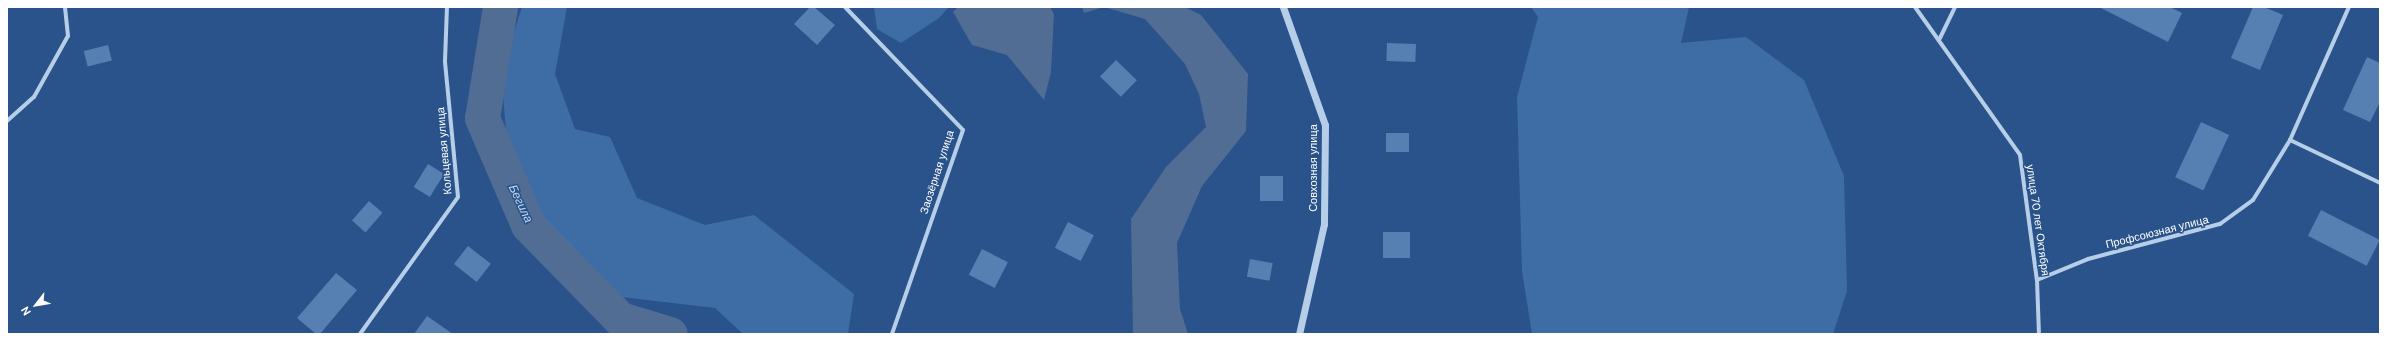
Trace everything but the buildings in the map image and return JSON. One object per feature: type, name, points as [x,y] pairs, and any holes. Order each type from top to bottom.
[{"type":"street","points":[[7,121],[34,97],[68,36],[65,7]]},
{"type":"street","name":"Кольцевая улица","points":[[360,334],[458,197],[445,61],[447,7]]},
{"type":"street","name":"Заозёрная улица","points":[[845,7],[963,130],[892,334]]},
{"type":"street","name":"Совхозная улица","points":[[1283,7],[1325,125],[1324,224],[1299,334]]},
{"type":"street","name":"улица 70 лет Октября","points":[[1915,7],[1940,38],[2020,155],[2037,280],[2038,334]]},
{"type":"street","points":[[1940,38],[1954,7]]},
{"type":"street","name":"Профсоюзная улица","points":[[2037,280],[2088,259],[2220,224],[2254,200],[2290,140],[2349,7]]},
{"type":"street","points":[[2290,140],[2380,183]]},
{"type":"shaded area","points":[[522,7],[567,7],[555,74],[575,129],[610,137],[637,198],[705,225],[754,215],[854,294],[848,334],[743,334],[715,308],[613,296],[537,210],[506,130],[501,72]]},
{"type":"shaded area","points":[[874,7],[949,7],[939,18],[901,43],[877,29]]},
{"type":"shaded area","points":[[958,7],[1050,7],[1054,14],[1051,72],[1044,100],[1007,55],[972,45],[953,12]]},
{"type":"shaded area","points":[[1082,7],[1104,7],[1084,13]]},
{"type":"shaded area","points":[[1104,7],[1185,7],[1201,15],[1248,74],[1246,131],[1202,186],[1177,243],[1180,309],[1188,334],[1133,334],[1131,219],[1166,167],[1206,127],[1199,94],[1185,64],[1145,19]]},
{"type":"shaded area","points":[[1531,7],[1689,7],[1681,43],[1746,37],[1804,80],[1844,176],[1847,291],[1833,334],[1532,334],[1522,271],[1517,97],[1538,17]]},
{"type":"waterway","name":"Бегила","points":[[500,7],[482,118],[528,225],[620,319],[670,334]]}]
